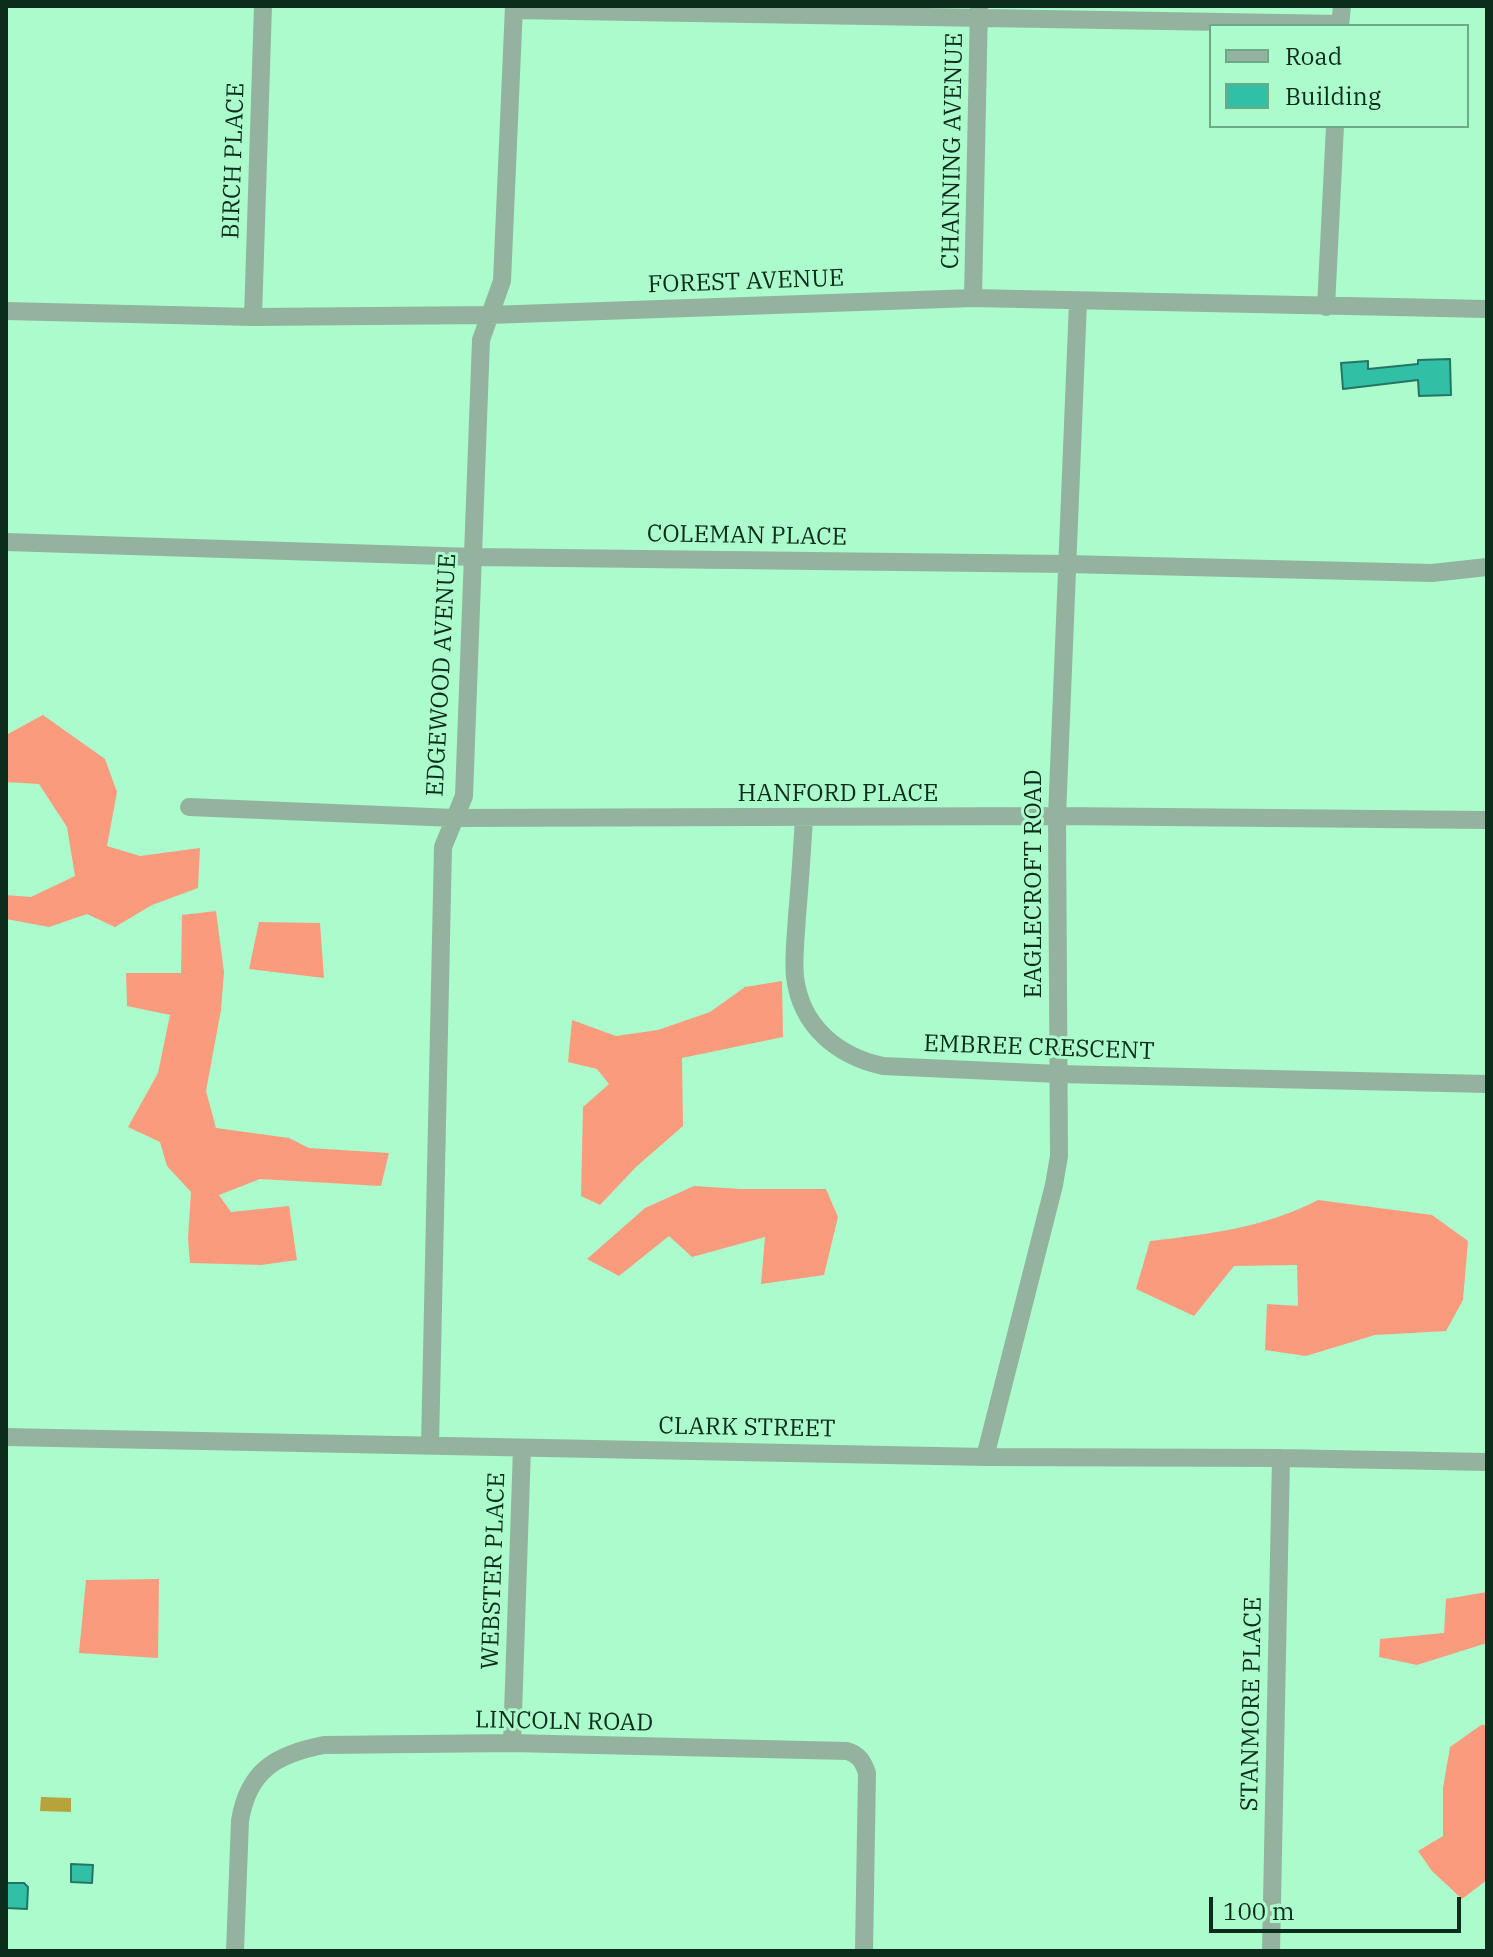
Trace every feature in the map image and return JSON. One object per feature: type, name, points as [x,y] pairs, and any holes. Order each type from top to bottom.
[{"type":"street","name":"BIRCH PLACE","points":[[253,317],[263,6]]},
{"type":"street","points":[[514,8],[1340,19]]},
{"type":"street","name":"EDGEWOOD AVENUE","points":[[430,1445],[443,847],[464,796],[481,340],[502,281],[514,8]]},
{"type":"street","name":"CHANNING AVENUE","points":[[973,298],[979,13]]},
{"type":"street","points":[[1326,307],[1335,128]]},
{"type":"street","name":"FOREST AVENUE","points":[[6,311],[253,317],[489,315],[973,298],[1487,309]]},
{"type":"street","name":"EAGLECROFT ROAD","points":[[985,1457],[1059,1156],[1057,816],[1078,302]]},
{"type":"street","name":"COLEMAN PLACE","points":[[6,542],[474,557],[1068,564],[1432,573],[1487,567]]},
{"type":"street","name":"HANFORD PLACE","points":[[189,807],[454,818],[1057,816],[1487,820]]},
{"type":"street","name":"EMBREE CRESCENT","points":[[804,818],[795,976],[799,997],[807,1016],[827,1040],[843,1053],[862,1062],[883,1066],[1058,1074],[1487,1084]]},
{"type":"street","name":"CLARK STREET","points":[[6,1437],[985,1457],[1487,1462]]},
{"type":"street","name":"WEBSTER PLACE","points":[[512,1743],[522,1448]]},
{"type":"street","name":"STANMORE PLACE","points":[[1271,1951],[1281,1458]]},
{"type":"street","name":"LINCOLN ROAD","points":[[235,1951],[243,1802],[262,1770],[299,1750],[324,1745],[512,1743],[847,1751],[854,1754],[860,1758],[867,1773],[864,1951]]},
{"type":"shaded area","points":[[43,715],[105,759],[117,792],[107,846],[140,856],[200,848],[198,888],[152,905],[115,927],[87,914],[49,927],[6,919],[6,895],[31,897],[75,876],[67,827],[39,784],[6,782],[6,735]]},
{"type":"shaded area","points":[[216,911],[224,972],[221,1010],[206,1091],[216,1128],[289,1138],[309,1148],[389,1153],[381,1186],[260,1179],[219,1195],[231,1212],[289,1206],[297,1260],[261,1265],[190,1263],[191,1192],[167,1166],[160,1142],[128,1127],[158,1073],[170,1015],[127,1006],[126,973],[181,973],[182,915]]},
{"type":"shaded area","points":[[259,922],[320,923],[324,978],[249,969]]},
{"type":"shaded area","points":[[782,981],[783,1037],[682,1058],[683,1126],[636,1167],[600,1205],[581,1196],[583,1107],[609,1084],[597,1069],[568,1062],[572,1020],[616,1036],[658,1030],[710,1012],[745,987]]},
{"type":"shaded area","points":[[694,1186],[826,1189],[838,1217],[824,1275],[761,1284],[765,1237],[692,1257],[669,1236],[619,1276],[587,1259],[645,1208]]},
{"type":"shaded area","points":[[1318,1200],[1432,1215],[1468,1241],[1463,1300],[1446,1331],[1375,1335],[1306,1356],[1265,1350],[1267,1304],[1298,1306],[1297,1265],[1234,1266],[1194,1316],[1136,1289],[1150,1241],[1257,1223]]},
{"type":"shaded area","points":[[159,1579],[158,1658],[79,1653],[86,1580]]},
{"type":"shaded area","points":[[1487,1592],[1487,1643],[1417,1665],[1379,1657],[1380,1639],[1444,1633],[1446,1599]]},
{"type":"shaded area","points":[[1481,1725],[1487,1725],[1487,1880],[1462,1899],[1432,1871],[1418,1851],[1443,1836],[1443,1788],[1450,1747]]},
{"type":"shaded area","points":[[41,1797],[71,1798],[71,1812],[40,1811]]},
{"type":"building","points":[[1450,359],[1451,395],[1419,396],[1418,380],[1343,389],[1341,363],[1368,361],[1368,369],[1418,364],[1418,360]]},
{"type":"building","points":[[71,1864],[93,1865],[92,1883],[71,1882]]},
{"type":"building","points":[[6,1883],[24,1883],[28,1887],[27,1909],[6,1908]]}]
